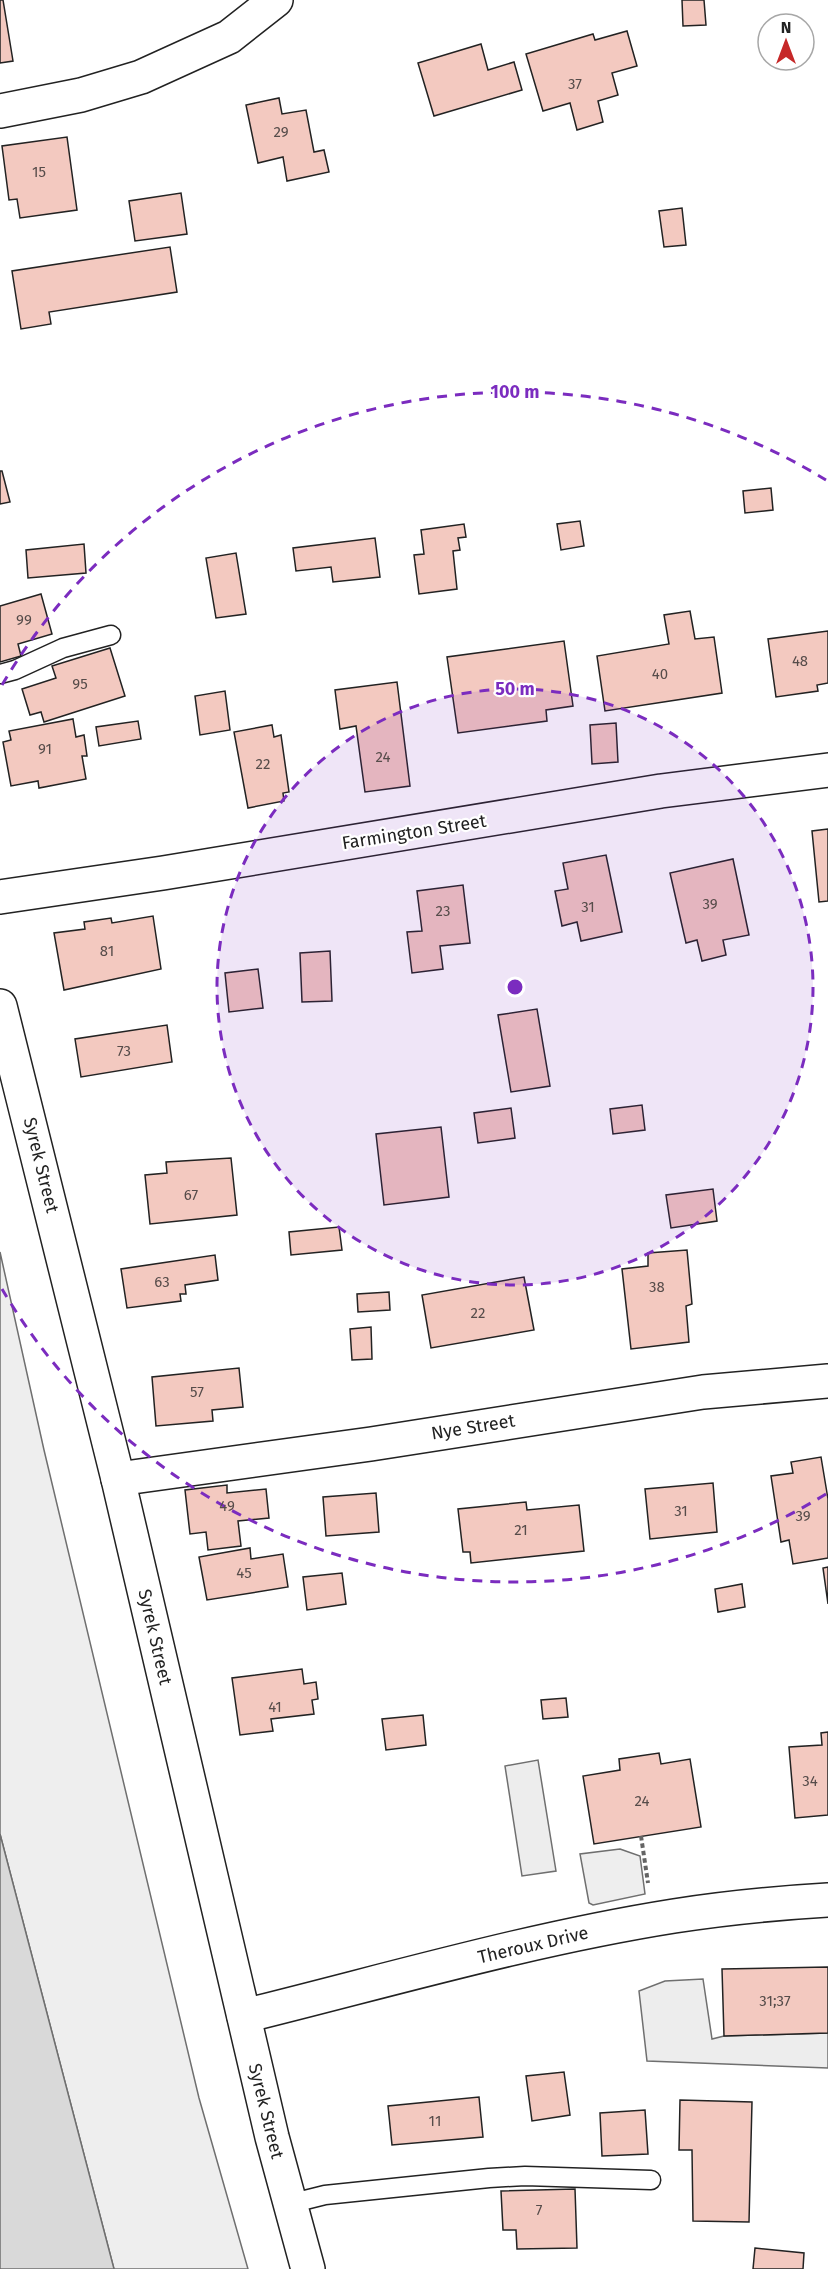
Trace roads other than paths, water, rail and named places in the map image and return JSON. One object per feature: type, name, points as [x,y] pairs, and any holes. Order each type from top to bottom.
[{"type":"street","points":[[0,111],[81,95],[141,77],[230,37],[276,0]]},
{"type":"street","name":"Farmington Street","points":[[0,897],[175,872],[661,791],[828,770]]},
{"type":"street","name":"Syrek Street","points":[[0,1006],[118,1479],[289,2204],[308,2269]]},
{"type":"street","name":"Nye Street","points":[[118,1479],[372,1444],[703,1392],[828,1380]]},
{"type":"street","name":"Theroux Drive","points":[[244,2016],[503,1952],[653,1920],[736,1908],[828,1900]]},
{"type":"lane","points":[[0,674],[15,670],[63,648],[111,635]]},
{"type":"lane","points":[[289,2204],[325,2195],[489,2178],[525,2176],[651,2180]]}]
